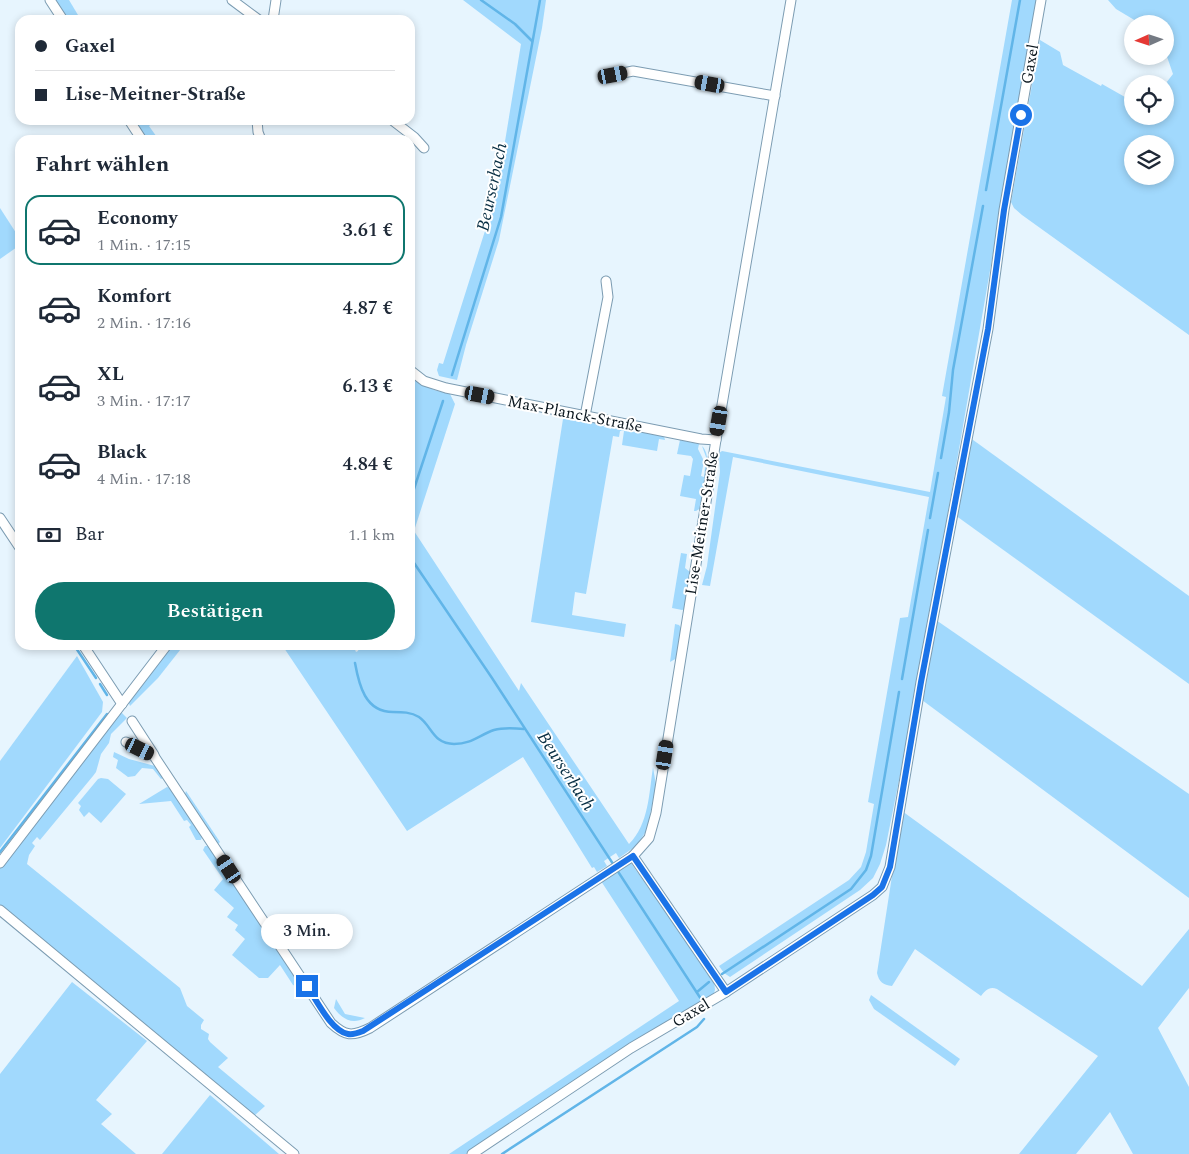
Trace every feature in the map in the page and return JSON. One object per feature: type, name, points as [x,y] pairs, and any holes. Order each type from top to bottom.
[{"type":"street","points":[[50,0],[60,15]]},
{"type":"street","points":[[232,0],[252,15]]},
{"type":"street","points":[[274,15],[276,0]]},
{"type":"street","name":"Lise-Meitner-Straße","points":[[132,721],[331,1023],[347,1034],[356,1034],[370,1028],[633,856],[648,838],[656,813],[716,440],[791,0]]},
{"type":"street","name":"Gaxel","points":[[472,1154],[631,1048],[726,992],[873,895],[882,887],[890,867],[921,682],[988,329],[1004,210],[1041,0]]},
{"type":"street","points":[[613,75],[633,71],[775,96]]},
{"type":"street","points":[[398,125],[411,135]]},
{"type":"street","points":[[415,138],[424,148]]},
{"type":"street","points":[[585,416],[608,297],[606,281]]},
{"type":"street","name":"Max-Planck-Straße","points":[[415,374],[424,381],[446,388],[701,439],[716,440]]},
{"type":"street","points":[[0,518],[15,540]]},
{"type":"street","points":[[87,650],[122,704]]},
{"type":"street","points":[[0,863],[163,650]]},
{"type":"street","name":"Lise-Meitner-Straße","points":[[126,742],[154,756]]},
{"type":"street","points":[[633,856],[726,992]]},
{"type":"street","points":[[0,910],[294,1154]]},
{"type":"shaded area","points":[[53,0],[69,0],[78,15],[63,15]]},
{"type":"shaded area","points":[[463,0],[546,0],[499,240],[457,380],[439,376],[437,370],[439,363],[443,364],[496,196],[521,44]]},
{"type":"shaded area","points":[[1012,0],[1037,0],[917,691],[886,845],[873,878],[860,890],[730,977],[719,966],[849,880],[861,867],[866,852],[874,804],[868,802],[900,618],[908,617],[929,497],[733,457],[710,586],[702,585],[707,566],[720,472],[719,453],[722,451],[930,492],[946,397],[942,396]]},
{"type":"shaded area","points":[[1108,0],[1189,0],[1189,335],[1022,215],[1014,208],[1011,202],[1040,40],[1060,52],[1063,65],[1124,96],[1124,125],[1174,125],[1174,75],[1172,75],[1170,65],[1174,65],[1174,15],[1126,15],[1116,9]]},
{"type":"shaded area","points":[[134,125],[150,125],[149,126],[155,135],[141,135]]},
{"type":"shaded area","points":[[0,208],[15,231],[15,248],[0,259]]},
{"type":"shaded area","points":[[415,379],[434,390],[450,394],[455,404],[415,528]]},
{"type":"shaded area","points":[[565,417],[603,424],[604,427],[611,429],[611,426],[664,436],[665,440],[659,439],[657,451],[622,445],[624,431],[620,431],[619,437],[613,436],[586,594],[575,592],[572,615],[626,624],[624,637],[531,622],[563,419]]},
{"type":"shaded area","points":[[969,437],[1189,596],[1189,684],[955,515]]},
{"type":"shaded area","points":[[680,440],[699,444],[698,449],[704,461],[701,476],[704,477],[706,457],[702,446],[707,458],[707,476],[701,508],[696,511],[694,511],[696,499],[680,496],[684,475],[690,476],[693,459],[691,456],[677,454]]},
{"type":"shaded area","points":[[415,533],[519,691],[521,683],[629,844],[636,836],[644,818],[653,767],[656,785],[647,830],[636,846],[619,858],[616,853],[604,861],[607,866],[597,872],[594,867],[592,868],[523,757],[407,831],[285,650],[415,650]]},
{"type":"shaded area","points":[[681,553],[687,554],[685,568],[690,572],[685,609],[682,610],[672,608]]},
{"type":"shaded area","points":[[936,620],[1189,794],[1189,898],[922,700]]},
{"type":"shaded area","points":[[675,624],[681,628],[677,658],[670,662]]},
{"type":"shaded area","points":[[165,650],[180,650],[158,678],[130,706],[128,701]]},
{"type":"shaded area","points":[[77,656],[103,702],[102,712],[0,848],[0,761]]},
{"type":"shaded area","points":[[122,713],[127,718],[111,734],[109,743],[101,754],[96,772],[40,840],[37,837],[32,843],[35,846],[29,855],[27,864],[180,988],[187,1006],[204,1020],[201,1029],[209,1034],[208,1039],[210,1042],[228,1058],[218,1067],[265,1106],[253,1117],[0,907],[0,866],[118,714]]},
{"type":"shaded area","points":[[114,752],[129,759],[155,766],[163,778],[161,779],[153,769],[142,768],[135,776],[128,777],[116,768],[118,760],[113,757]]},
{"type":"shaded area","points":[[98,779],[108,779],[126,794],[101,823],[89,812],[84,817],[79,810],[81,806],[78,803]]},
{"type":"shaded area","points":[[167,787],[170,788],[202,837],[201,840],[196,840],[189,827],[191,825],[187,820],[184,821],[171,801],[139,804]]},
{"type":"shaded area","points":[[186,791],[220,842],[218,844],[185,794]]},
{"type":"shaded area","points":[[902,811],[1142,986],[1189,929],[1189,988],[1158,1028],[1189,1087],[1189,1154],[1133,1154],[1110,1112],[1076,1154],[1019,1154],[1098,1056],[997,989],[989,989],[981,996],[915,949],[892,986],[880,981],[877,973]]},
{"type":"shaded area","points":[[205,846],[208,846],[298,982],[296,986],[293,985],[280,965],[268,978],[259,978],[232,955],[245,939],[235,930],[238,925],[227,917],[234,908],[214,890],[223,879],[203,850]]},
{"type":"shaded area","points":[[631,863],[714,980],[715,990],[713,996],[466,1154],[449,1154],[679,1001],[601,881]]},
{"type":"shaded area","points":[[72,982],[147,1041],[96,1100],[112,1114],[101,1124],[136,1154],[0,1154],[0,1074]]},
{"type":"shaded area","points":[[871,995],[960,1059],[955,1066],[874,1009],[869,1000]]},
{"type":"shaded area","points":[[336,999],[345,1014],[365,1018],[352,1021],[344,1018],[334,1008]]},
{"type":"shaded area","points":[[210,1095],[279,1154],[162,1154]]},
{"type":"waterway","points":[[481,0],[515,24],[532,41]]},
{"type":"waterway","name":"Beurserbach","points":[[452,375],[501,217],[540,0]]},
{"type":"waterway","points":[[986,190],[1020,0]]},
{"type":"waterway","points":[[941,458],[949,412],[953,370],[983,206]]},
{"type":"waterway","name":"Beurserbach","points":[[415,486],[443,401]]},
{"type":"waterway","points":[[930,518],[938,473]]},
{"type":"waterway","points":[[902,679],[928,530]]},
{"type":"waterway","name":"Beurserbach","points":[[415,564],[492,678],[701,999]]},
{"type":"waterway","points":[[77,650],[96,678]]},
{"type":"waterway","points":[[355,663],[361,688],[370,702],[383,711],[416,715],[437,738],[447,743],[466,743],[498,729],[524,729]]},
{"type":"waterway","points":[[100,684],[107,695]]},
{"type":"waterway","points":[[722,974],[851,889],[866,870],[871,856],[899,692]]},
{"type":"waterway","points":[[0,852],[107,714]]},
{"type":"waterway","points":[[697,992],[709,982]]},
{"type":"waterway","name":"Beurserbach","points":[[502,1154],[697,1027],[704,1019]]},
{"type":"route","points":[[307,986],[331,1023],[340,1031],[347,1034],[356,1034],[370,1028],[633,856],[726,992],[873,895],[882,887],[890,867],[921,682],[988,329],[1004,210],[1021,115]]}]
